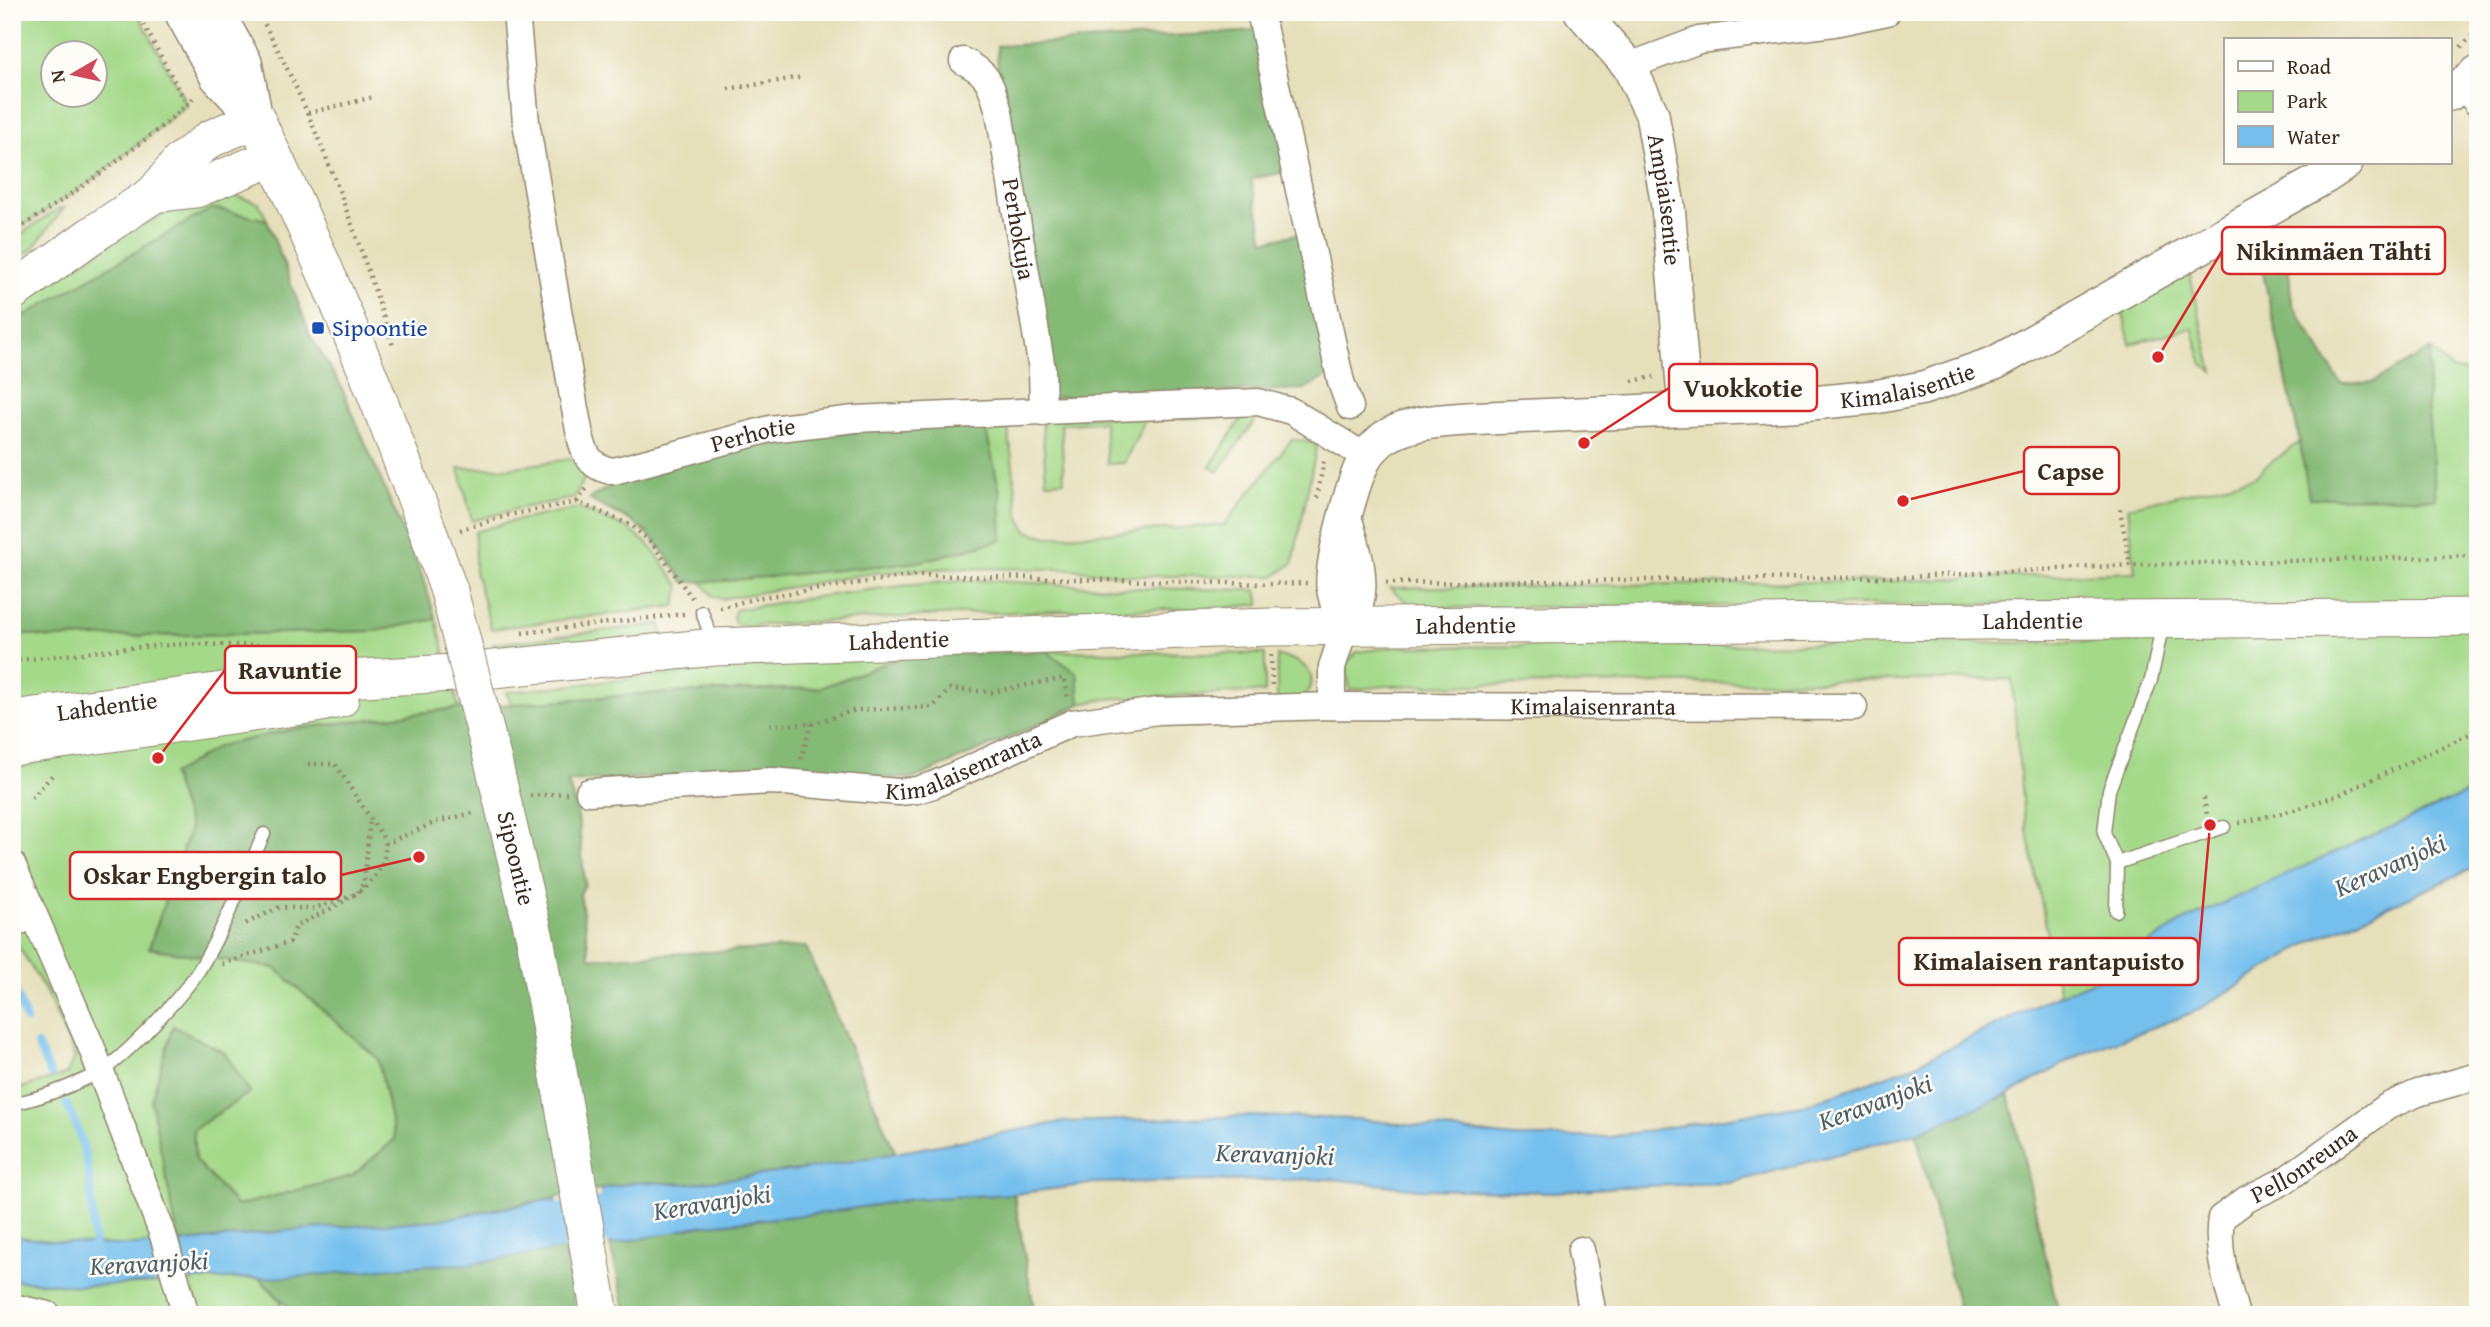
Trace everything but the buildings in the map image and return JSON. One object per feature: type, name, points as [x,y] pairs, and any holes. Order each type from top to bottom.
[{"type":"main road","name":"Sipoontie","points":[[256,119],[442,536],[449,591],[494,761],[536,943],[600,1315]]},
{"type":"main road","points":[[12,292],[154,194],[180,162],[210,139],[256,119]]},
{"type":"main road","points":[[154,194],[196,189],[274,158]]},
{"type":"main road","name":"Lahdentie","points":[[12,719],[291,682],[453,673],[715,647],[1270,627],[2478,617]]},
{"type":"main road","name":"Lahdentie","points":[[12,747],[316,704],[453,673]]},
{"type":"street","name":"Sipoontie","points":[[181,12],[217,77],[234,99],[256,119]]},
{"type":"street","name":"Sipoontie","points":[[217,12],[245,62],[256,119]]},
{"type":"street","name":"Perhotie","points":[[516,12],[526,122],[575,409],[582,444],[591,462],[599,470],[614,471],[770,429],[855,419],[1258,402],[1291,411],[1366,457]]},
{"type":"street","points":[[1260,12],[1341,382],[1350,407]]},
{"type":"street","name":"Ampiaisentie","points":[[1581,12],[1629,66],[1652,114],[1668,206],[1685,408]]},
{"type":"street","points":[[1629,66],[1699,40],[1834,23],[1888,12]]},
{"type":"street","name":"Perhokuja","points":[[963,61],[977,68],[989,79],[999,112],[1042,369],[1043,412]]},
{"type":"street","name":"Kimalaisentie","points":[[1345,627],[1335,600],[1334,559],[1354,483],[1366,457],[1382,440],[1400,429],[1429,421],[1791,405],[1875,397],[1923,388],[1982,368],[2135,286],[2344,164]]},
{"type":"street","points":[[1332,706],[1332,667],[1345,627]]},
{"type":"street","name":"Kimalaisenranta","points":[[589,792],[772,781],[899,792],[917,790],[1072,723],[1158,711],[1332,706],[1854,707]]},
{"type":"street","points":[[13,860],[163,1235],[183,1303]]},
{"type":"street","name":"Pellonreuna","points":[[2236,1315],[2218,1237],[2221,1218],[2247,1199],[2284,1181],[2388,1106],[2418,1093],[2478,1076]]},
{"type":"street","points":[[1581,1250],[1592,1315]]},
{"type":"street","points":[[12,1307],[48,1315]]},
{"type":"lane","points":[[702,612],[715,647]]},
{"type":"lane","points":[[2116,911],[2117,863],[2104,833],[2109,790],[2122,750],[2151,680],[2164,618]]},
{"type":"lane","points":[[2117,863],[2224,827]]},
{"type":"lane","points":[[12,1104],[100,1072],[177,999],[198,972],[264,834]]},
{"type":"lane","points":[[12,933],[36,921]]},
{"type":"path","points":[[12,233],[92,181],[187,105],[137,12]]},
{"type":"path","points":[[258,12],[308,113],[369,273],[394,351]]},
{"type":"path","points":[[728,89],[803,77]]},
{"type":"path","points":[[308,113],[374,97]]},
{"type":"path","points":[[1715,371],[1731,379]]},
{"type":"path","points":[[442,536],[509,515],[578,502],[631,525],[652,543],[702,612]]},
{"type":"path","points":[[2120,509],[2130,565]]},
{"type":"path","points":[[1385,574],[1391,583],[1907,578],[2130,565],[2478,556]]},
{"type":"path","points":[[522,633],[702,612],[756,598],[915,575],[1303,583]]},
{"type":"path","points":[[12,661],[127,648],[184,645],[330,648]]},
{"type":"path","points":[[770,725],[811,724],[856,710],[933,707],[950,689],[991,692],[1063,678],[1072,723]]},
{"type":"path","points":[[2224,827],[2294,810],[2340,794],[2478,730]]},
{"type":"path","points":[[198,972],[290,942],[296,926],[357,894],[369,884],[384,862],[386,844],[335,764],[308,764]]},
{"type":"path","points":[[32,798],[55,772],[68,770]]},
{"type":"path","points":[[526,796],[589,792]]},
{"type":"path","points":[[386,844],[436,822],[489,810]]},
{"type":"path","points":[[219,932],[250,922],[280,907],[312,909],[357,894],[364,883],[370,818]]},
{"type":"green space","points":[[12,12],[137,12],[187,105],[92,181],[12,233]]},
{"type":"green space","points":[[1263,28],[1295,170],[1251,179],[1264,241],[1308,232],[1339,370],[1305,389],[1047,398],[999,112],[997,46],[1242,32]]},
{"type":"green space","points":[[229,194],[259,203],[267,220],[212,208],[12,323],[12,308],[132,230],[185,204]]},
{"type":"green space","points":[[64,208],[32,249],[12,263],[12,240],[58,209]]},
{"type":"green space","points":[[212,208],[267,220],[311,337],[340,384],[422,576],[436,619],[376,631],[51,638],[12,632],[12,323]]},
{"type":"green space","points":[[2284,219],[2292,304],[2341,384],[2373,382],[2431,349],[2427,404],[2436,499],[2309,498],[2300,442],[2255,236]]},
{"type":"green space","points":[[2189,271],[2213,372],[2203,365],[2192,328],[2130,344],[2122,309]]},
{"type":"green space","points":[[2431,349],[2452,370],[2478,372],[2478,788],[2179,923],[2099,979],[2060,996],[2023,810],[2012,679],[1386,686],[1350,690],[1345,665],[1357,652],[1394,647],[2138,642],[2137,603],[1414,608],[1390,588],[1892,581],[2135,572],[2128,507],[2255,477],[2300,442],[2310,498],[2436,499],[2427,404]]},
{"type":"green space","points":[[1259,415],[1218,472],[1210,467],[1243,416],[1145,420],[1124,463],[1107,464],[1104,422],[1061,424],[1064,481],[1046,482],[1042,418]]},
{"type":"green space","points":[[940,426],[985,427],[1000,492],[1002,540],[919,562],[724,581],[684,582],[649,535],[629,520],[589,499],[623,478],[780,436]]},
{"type":"green space","points":[[985,427],[1008,427],[1019,516],[1027,531],[1048,537],[1224,525],[1292,439],[1317,444],[1293,563],[1275,576],[1131,576],[1069,569],[952,568],[873,573],[721,599],[713,596],[701,581],[815,571],[1000,492]]},
{"type":"green space","points":[[571,459],[588,471],[574,498],[472,521],[459,468],[509,468]]},
{"type":"green space","points":[[579,508],[629,529],[650,546],[680,586],[675,606],[491,629],[475,571],[475,532]]},
{"type":"green space","points":[[978,580],[1125,588],[1257,590],[1260,604],[1223,608],[978,613],[743,626],[735,623],[733,619],[735,610],[796,600]]},
{"type":"green space","points":[[436,619],[459,708],[294,729],[219,746],[172,775],[190,828],[149,948],[275,968],[378,1059],[396,1140],[352,1176],[237,1206],[195,1160],[193,1130],[250,1092],[173,1026],[179,1243],[109,1247],[12,1236],[12,1091],[67,1074],[75,1057],[46,992],[12,935],[12,632],[51,638],[376,631]]},
{"type":"green space","points":[[661,624],[662,633],[654,636],[495,651],[493,644]]},
{"type":"green space","points":[[1046,651],[1265,654],[1265,693],[1105,699],[1080,704],[1077,673]]},
{"type":"green space","points":[[1046,651],[1077,673],[1080,704],[913,779],[774,770],[568,782],[578,817],[585,884],[580,894],[590,958],[806,947],[896,1154],[815,1168],[686,1184],[637,1182],[437,1220],[284,1231],[179,1243],[151,1101],[173,1026],[225,1053],[250,1092],[193,1130],[195,1160],[237,1206],[352,1176],[395,1139],[378,1059],[275,968],[149,948],[190,828],[172,775],[219,746],[294,729],[459,708],[642,694],[820,688],[904,656]]},
{"type":"green space","points":[[904,656],[820,688],[642,694],[512,705],[506,692],[751,666]]},
{"type":"green space","points":[[1277,656],[1295,661],[1308,670],[1311,683],[1302,700],[1277,699]]},
{"type":"green space","points":[[2009,1094],[2059,1315],[1960,1315],[1916,1133]]},
{"type":"green space","points":[[1014,1194],[1035,1315],[627,1315],[610,1245],[698,1226],[824,1213],[913,1199]]},
{"type":"green space","points":[[563,1248],[576,1315],[296,1315],[259,1278],[471,1264]]},
{"type":"green space","points":[[259,1278],[282,1302],[273,1315],[201,1315],[190,1280]]},
{"type":"green space","points":[[12,1280],[81,1286],[165,1283],[174,1315],[12,1315]]},
{"type":"water","points":[[2478,788],[2478,866],[2312,941],[2194,1012],[2080,1055],[2009,1094],[1916,1133],[1730,1183],[1556,1192],[1419,1189],[1333,1179],[1098,1183],[1014,1194],[913,1199],[824,1213],[698,1226],[610,1245],[601,1189],[637,1182],[686,1184],[815,1168],[1061,1122],[1249,1116],[1357,1119],[1514,1137],[1610,1137],[1808,1104],[1910,1067],[2049,999],[2099,979],[2179,923]]},
{"type":"water","points":[[555,1199],[563,1248],[471,1264],[426,1265],[296,1277],[190,1280],[179,1243],[284,1231],[437,1220]]},
{"type":"water","points":[[12,1236],[82,1244],[153,1244],[165,1283],[81,1286],[12,1280]]},
{"type":"waterway","points":[[15,991],[26,1020]]},
{"type":"waterway","points":[[37,1045],[51,1075]]},
{"type":"waterway","points":[[66,1104],[75,1122],[86,1159],[92,1197],[94,1255]]},
{"type":"waterway","name":"Keravanjoki","points":[[499,1235],[667,1210]]},
{"type":"place","name":"Sipoontie","points":[[318,328]]},
{"type":"place","name":"Nikinmäen Tähti","points":[[2158,357]]},
{"type":"place","name":"Vuokkotie","points":[[1584,443]]},
{"type":"place","name":"Capse","points":[[1903,501]]},
{"type":"place","name":"Ravuntie","points":[[158,758]]},
{"type":"place","name":"Kimalaisen rantapuisto","points":[[2210,825]]},
{"type":"place","name":"Oskar Engbergin talo","points":[[419,857]]}]
